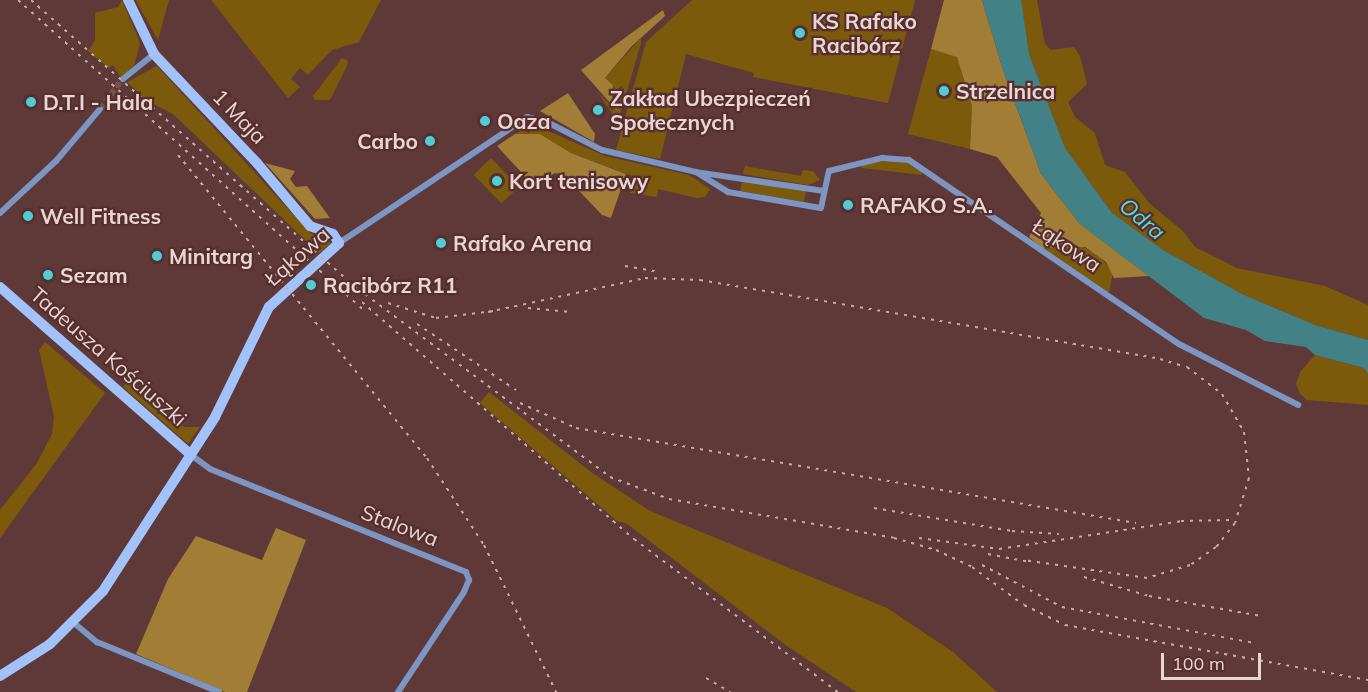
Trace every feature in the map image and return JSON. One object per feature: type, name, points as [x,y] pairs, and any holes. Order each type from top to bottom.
[{"type":"street","name":"1 Maja","points":[[128,0],[154,54],[257,163],[310,226],[333,234],[339,243]]},
{"type":"street","points":[[123,79],[154,54]]},
{"type":"street","points":[[0,213],[56,161],[100,109]]},
{"type":"street","name":"Łąkowa","points":[[0,676],[74,623],[103,591],[215,417],[275,298],[339,243],[527,117],[540,119],[602,150],[696,172],[724,174],[824,191]]},
{"type":"street","name":"Łąkowa","points":[[696,172],[728,192],[821,208],[829,171],[882,158],[909,160],[1179,344],[1298,405]]},
{"type":"street","points":[[717,184],[724,174]]},
{"type":"street","points":[[724,174],[728,192]]},
{"type":"street","name":"Tadeusza Kościuszki","points":[[0,287],[191,455]]},
{"type":"street","name":"Stalowa","points":[[191,455],[219,472],[466,572],[468,581],[464,592],[398,692]]},
{"type":"street","points":[[74,623],[97,642],[219,692]]},
{"type":"shaded area","points":[[122,0],[140,43],[134,66],[121,78],[113,65],[109,68],[88,51],[95,40],[95,13],[118,7]]},
{"type":"shaded area","points":[[136,0],[169,0],[158,40],[143,13]]},
{"type":"shaded area","points":[[211,0],[381,0],[359,42],[332,50],[308,75],[300,68],[291,79],[300,87],[288,98]]},
{"type":"shaded area","name":"KS Rafako Racibórz","points":[[692,0],[915,0],[888,103],[753,77],[754,73],[686,54],[660,159],[616,150],[646,42]]},
{"type":"shaded area","points":[[944,0],[982,0],[1003,70],[1041,174],[1080,224],[1149,276],[1114,278],[1106,262],[1085,247],[1042,248],[1029,237],[1041,213],[997,157],[970,149],[972,106],[957,57],[931,49]]},
{"type":"shaded area","points":[[1019,0],[1037,0],[1045,44],[1051,50],[1074,47],[1080,56],[1087,84],[1068,102],[1075,117],[1095,133],[1105,165],[1125,172],[1150,204],[1183,231],[1195,247],[1237,268],[1325,286],[1368,305],[1368,340],[1315,325],[1242,294],[1163,250],[1112,213],[1065,148],[1029,54]]},
{"type":"shaded area","points":[[663,10],[665,16],[631,47],[605,78],[613,85],[612,96],[618,112],[581,70]]},
{"type":"shaded area","points":[[641,38],[618,122],[599,94],[617,111],[613,85],[605,78]]},
{"type":"shaded area","name":"Strzelnica","points":[[931,49],[957,56],[972,106],[970,149],[908,134]]},
{"type":"shaded area","points":[[342,58],[348,61],[347,66],[330,100],[315,100],[313,96]]},
{"type":"shaded area","points":[[157,66],[310,233],[331,243],[319,253],[173,114],[146,100],[127,82]]},
{"type":"shaded area","points":[[568,93],[595,134],[594,142],[540,111]]},
{"type":"shaded area","points":[[532,124],[605,156],[689,175],[710,189],[705,197],[697,198],[658,189],[657,197],[630,193],[634,179],[630,175],[571,153],[540,134],[515,134]]},
{"type":"shaded area","points":[[515,134],[540,134],[571,153],[626,174],[611,218],[602,215],[564,175],[555,173],[534,186],[497,146]]},
{"type":"shaded area","name":"Kort tenisowy","points":[[491,158],[519,187],[502,203],[474,175]]},
{"type":"shaded area","points":[[879,161],[906,162],[921,169],[922,175],[862,168],[862,165]]},
{"type":"shaded area","points":[[265,163],[295,171],[290,179],[296,187],[307,186],[330,218],[315,219]]},
{"type":"shaded area","points":[[745,166],[801,176],[803,170],[813,171],[820,180],[808,185],[743,174]]},
{"type":"shaded area","points":[[742,180],[806,191],[804,202],[740,191]]},
{"type":"shaded area","points":[[1079,245],[1098,255],[1113,272],[1109,293],[1042,248]]},
{"type":"shaded area","points":[[45,342],[105,393],[0,538],[0,510],[37,463],[52,434],[54,416],[39,350]]},
{"type":"shaded area","points":[[1315,355],[1364,368],[1368,374],[1368,405],[1307,400],[1300,394],[1296,384],[1300,372]]},
{"type":"shaded area","points":[[130,379],[184,427],[200,427],[188,444],[123,387]]},
{"type":"shaded area","points":[[489,392],[591,472],[650,511],[887,608],[953,652],[997,692],[856,692],[787,646],[626,523],[617,521],[480,403]]},
{"type":"shaded area","points":[[276,528],[306,540],[247,692],[225,692],[136,654],[168,579],[196,536],[262,560]]},
{"type":"water","points":[[982,0],[1021,0],[1029,54],[1065,148],[1112,213],[1163,250],[1242,294],[1315,325],[1368,340],[1368,374],[1364,368],[1315,355],[1306,347],[1265,341],[1246,330],[1204,318],[1080,224],[1041,174],[1003,70]]},
{"type":"tunnel","points":[[100,109],[123,79]]},
{"type":"railway","points":[[18,0],[366,312]]},
{"type":"railway","points":[[31,0],[358,289],[610,477],[669,499],[894,538],[936,550],[972,567],[1024,605],[1065,625],[1368,680]]},
{"type":"railway","points":[[178,155],[427,458],[484,545],[556,692]]},
{"type":"railway","points":[[625,266],[659,272]]},
{"type":"railway","points":[[488,312],[645,278],[700,280],[1160,359],[1187,367],[1222,394],[1244,432],[1249,478],[1235,523],[1216,547],[1190,565],[1147,578],[1023,560]]},
{"type":"railway","points":[[362,302],[634,539],[838,692]]},
{"type":"railway","points":[[388,303],[436,318],[495,311]]},
{"type":"railway","points":[[528,308],[571,312]]},
{"type":"railway","points":[[417,324],[516,390]]},
{"type":"railway","points":[[520,403],[576,428],[1136,523]]},
{"type":"railway","points":[[874,508],[1012,531],[1059,534]]},
{"type":"railway","points":[[919,538],[999,549],[1181,521],[1232,520]]},
{"type":"railway","points":[[988,554],[1030,562]]},
{"type":"railway","points":[[982,565],[1062,607],[1254,643]]},
{"type":"railway","points":[[1084,577],[1149,596],[1261,616]]},
{"type":"railway","points":[[706,678],[730,692]]},
{"type":"place","name":"KS Rafako Racibórz","points":[[800,33]]},
{"type":"place","name":"Strzelnica","points":[[944,91]]},
{"type":"place","name":"D.T.I - Hala","points":[[31,102]]},
{"type":"place","name":"Zakład Ubezpieczeń Społecznych","points":[[598,110]]},
{"type":"place","name":"Oaza","points":[[485,121]]},
{"type":"place","name":"Carbo","points":[[430,141]]},
{"type":"place","name":"Kort tenisowy","points":[[497,181]]},
{"type":"place","name":"RAFAKO S.A.","points":[[848,205]]},
{"type":"place","name":"Well Fitness","points":[[28,216]]},
{"type":"place","name":"Rafako Arena","points":[[441,243]]},
{"type":"place","name":"Minitarg","points":[[157,256]]},
{"type":"place","name":"Sezam","points":[[48,275]]},
{"type":"place","name":"Racibórz R11","points":[[311,285]]},
{"type":"water label","name":"Odra","points":[[1142,219]]}]
